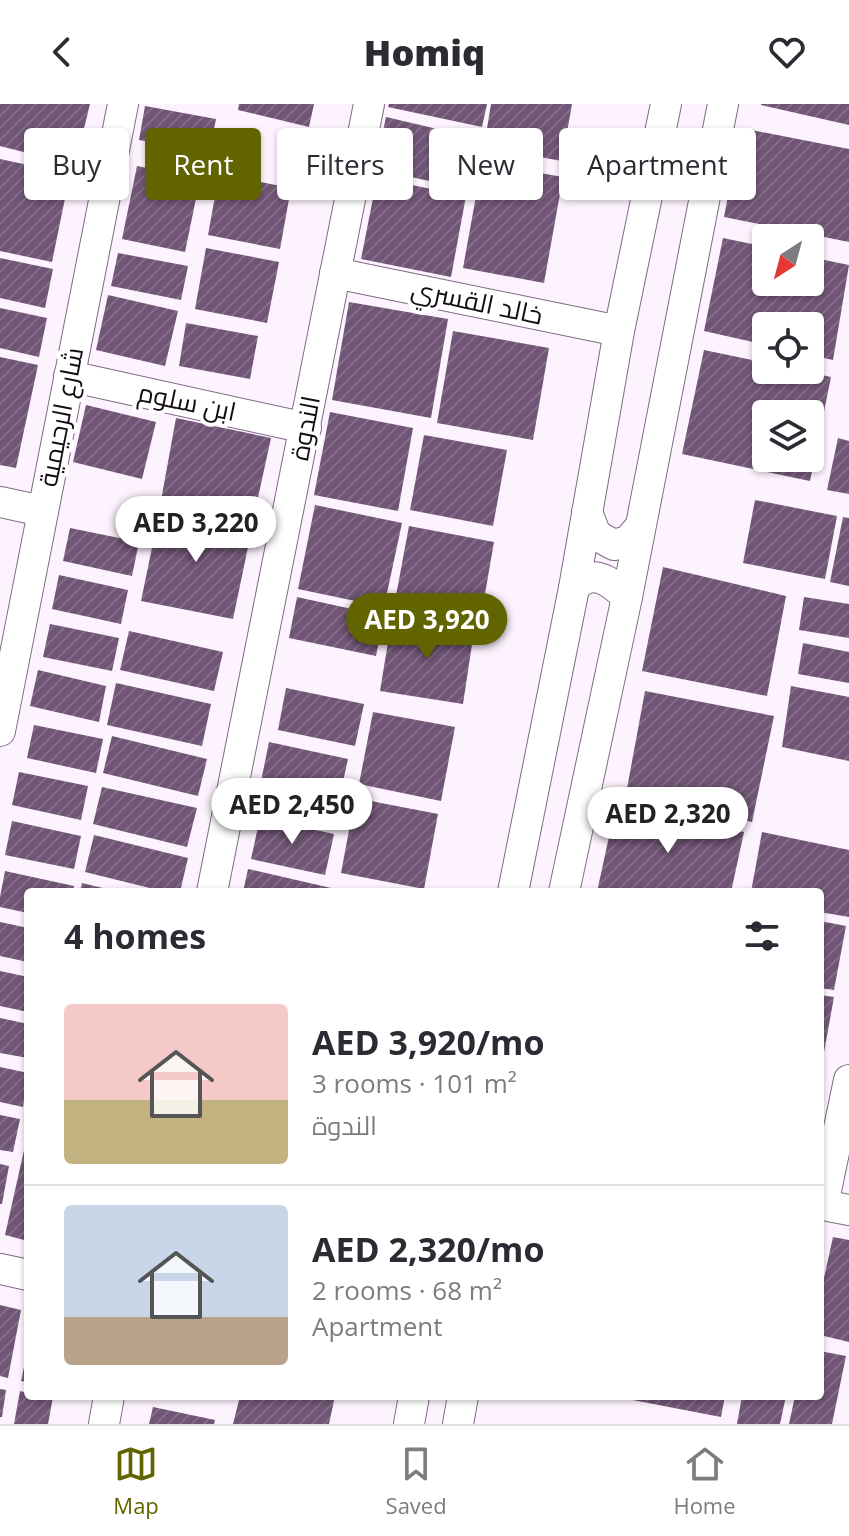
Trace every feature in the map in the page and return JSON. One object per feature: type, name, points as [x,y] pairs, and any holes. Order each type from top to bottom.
[{"type":"street","name":"شارع الرحيمية","points":[[0,729],[123,104]]},
{"type":"street","name":"الندوة","points":[[213,888],[369,104]]},
{"type":"street","points":[[514,888],[574,588],[619,331],[666,104]]},
{"type":"street","points":[[565,888],[627,597],[723,104]]},
{"type":"street","name":"خالد القسري","points":[[335,273],[619,331]]},
{"type":"street","name":"ابن سلوم","points":[[69,376],[306,428]]},
{"type":"street","points":[[0,502],[42,511]]},
{"type":"street","points":[[587,512],[596,535],[614,545],[628,541],[640,527]]},
{"type":"street","points":[[574,588],[585,579],[597,577],[614,585],[627,597]]},
{"type":"street","points":[[836,1207],[849,1080]]},
{"type":"street","points":[[0,1269],[24,1274]]},
{"type":"street","points":[[104,1424],[108,1400]]},
{"type":"street","points":[[409,1424],[413,1400]]},
{"type":"street","points":[[458,1424],[462,1400]]},
{"type":"building","points":[[0,104],[90,104],[84,128],[24,128],[24,152],[0,146]]},
{"type":"building","points":[[239,104],[314,104],[309,127],[238,110]]},
{"type":"building","points":[[389,104],[487,104],[482,127],[388,107]]},
{"type":"building","points":[[491,104],[572,104],[568,128],[559,128],[559,160],[543,158],[543,128],[487,128]]},
{"type":"building","points":[[849,104],[849,125],[761,105]]},
{"type":"building","points":[[145,106],[216,119],[214,128],[145,128],[145,141],[139,140]]},
{"type":"building","points":[[386,117],[433,128],[429,128],[429,181],[413,177],[413,128],[384,128]]},
{"type":"building","points":[[756,131],[849,149],[849,242],[824,237],[824,224],[759,224],[724,217],[727,200],[756,200]]},
{"type":"building","points":[[0,159],[24,164],[24,200],[65,200],[52,262],[0,251]]},
{"type":"building","points":[[137,166],[145,168],[145,200],[196,200],[185,252],[122,239]]},
{"type":"building","points":[[543,174],[559,176],[559,199],[544,283],[463,268],[475,200],[543,200]]},
{"type":"building","points":[[261,182],[277,185],[277,200],[289,200],[280,249],[208,235],[214,200],[261,200]]},
{"type":"building","points":[[413,185],[429,189],[429,200],[465,200],[451,277],[361,259],[373,200],[413,200]]},
{"type":"building","points":[[723,238],[752,244],[752,296],[824,296],[824,260],[849,265],[833,360],[824,358],[824,312],[752,312],[752,342],[704,331]]},
{"type":"building","points":[[206,248],[279,262],[267,323],[195,309]]},
{"type":"building","points":[[118,253],[188,266],[181,300],[111,286]]},
{"type":"building","points":[[0,258],[53,269],[45,308],[0,298]]},
{"type":"building","points":[[108,295],[178,311],[165,366],[96,350]]},
{"type":"building","points":[[349,302],[448,319],[431,418],[332,400]]},
{"type":"building","points":[[0,308],[47,318],[39,357],[0,348]]},
{"type":"building","points":[[186,323],[258,336],[250,379],[179,366]]},
{"type":"building","points":[[453,331],[549,348],[533,440],[437,423]]},
{"type":"building","points":[[704,350],[752,360],[752,384],[824,384],[824,376],[831,377],[824,412],[824,400],[752,400],[752,469],[682,454]]},
{"type":"building","points":[[0,357],[38,365],[16,468],[0,465]]},
{"type":"building","points":[[86,405],[156,422],[142,479],[73,462]]},
{"type":"building","points":[[330,412],[413,428],[398,511],[314,495]]},
{"type":"building","points":[[176,418],[271,438],[252,525],[160,506]]},
{"type":"building","points":[[424,435],[507,450],[493,526],[410,510]]},
{"type":"building","points":[[838,438],[849,441],[849,494],[827,490]]},
{"type":"building","points":[[767,472],[812,472],[810,481]]},
{"type":"building","points":[[755,500],[837,516],[825,579],[743,563]]},
{"type":"building","points":[[315,505],[402,523],[384,607],[298,589]]},
{"type":"building","points":[[160,509],[252,528],[233,619],[141,601]]},
{"type":"building","points":[[843,517],[849,518],[849,586],[830,582]]},
{"type":"building","points":[[409,526],[494,542],[481,617],[395,601]]},
{"type":"building","points":[[70,528],[139,542],[132,576],[63,561]]},
{"type":"building","points":[[663,567],[786,596],[767,696],[642,671]]},
{"type":"building","points":[[59,575],[128,590],[121,624],[52,609]]},
{"type":"building","points":[[297,597],[384,616],[376,656],[289,638]]},
{"type":"building","points":[[804,597],[849,604],[849,638],[799,630]]},
{"type":"building","points":[[392,618],[474,631],[463,704],[380,691]]},
{"type":"building","points":[[50,624],[119,638],[112,671],[43,657]]},
{"type":"building","points":[[129,631],[223,652],[214,691],[120,670]]},
{"type":"building","points":[[803,643],[849,652],[849,683],[798,674]]},
{"type":"building","points":[[38,670],[106,686],[99,722],[30,706]]},
{"type":"building","points":[[116,683],[211,704],[202,746],[107,725]]},
{"type":"building","points":[[791,686],[849,697],[849,761],[782,747]]},
{"type":"building","points":[[286,688],[364,704],[355,746],[278,730]]},
{"type":"building","points":[[645,691],[774,716],[752,822],[626,794]]},
{"type":"building","points":[[373,712],[455,727],[441,801],[359,784]]},
{"type":"building","points":[[34,725],[103,739],[96,773],[27,758]]},
{"type":"building","points":[[112,736],[207,759],[198,796],[103,773]]},
{"type":"building","points":[[269,742],[348,759],[335,818],[257,801]]},
{"type":"building","points":[[19,772],[88,786],[81,820],[12,805]]},
{"type":"building","points":[[102,787],[197,808],[187,847],[93,824]]},
{"type":"building","points":[[355,798],[438,814],[424,888],[341,873]]},
{"type":"building","points":[[616,804],[744,832],[732,888],[598,888]]},
{"type":"building","points":[[260,818],[334,834],[325,875],[251,859]]},
{"type":"building","points":[[12,821],[81,836],[74,869],[5,855]]},
{"type":"building","points":[[762,832],[849,850],[849,917],[824,913],[824,888],[752,888]]},
{"type":"building","points":[[94,835],[188,858],[181,888],[150,888],[85,872]]},
{"type":"building","points":[[248,869],[331,888],[244,888]]},
{"type":"building","points":[[5,871],[74,886],[24,888],[24,912],[0,907]]},
{"type":"building","points":[[82,883],[103,888],[81,888]]},
{"type":"building","points":[[0,922],[24,927],[24,961],[0,956]]},
{"type":"building","points":[[824,922],[846,926],[834,990],[824,989]]},
{"type":"building","points":[[0,971],[24,976],[24,1011],[0,1006]]},
{"type":"building","points":[[824,996],[834,997],[824,1052]]},
{"type":"building","points":[[0,1018],[24,1023],[24,1057],[0,1053]]},
{"type":"building","points":[[0,1067],[24,1072],[23,1107],[0,1102]]},
{"type":"building","points":[[0,1115],[20,1119],[13,1152],[0,1150]]},
{"type":"building","points":[[24,1150],[24,1240],[5,1235]]},
{"type":"building","points":[[0,1164],[9,1166],[2,1204],[0,1204]]},
{"type":"building","points":[[833,1237],[849,1240],[849,1342],[824,1336],[824,1278]]},
{"type":"building","points":[[0,1305],[21,1310],[8,1378],[0,1376]]},
{"type":"building","points":[[824,1352],[846,1356],[832,1424],[789,1424],[794,1400],[824,1400]]},
{"type":"building","points":[[0,1389],[6,1390],[2,1417],[0,1417]]},
{"type":"building","points":[[20,1391],[24,1392],[24,1400],[52,1400],[48,1424],[14,1424]]},
{"type":"building","points":[[239,1400],[334,1400],[329,1424],[233,1424]]},
{"type":"building","points":[[633,1400],[724,1400],[721,1417]]},
{"type":"building","points":[[741,1400],[785,1400],[780,1424],[737,1424]]},
{"type":"building","points":[[153,1407],[215,1420],[214,1424],[149,1424]]}]
